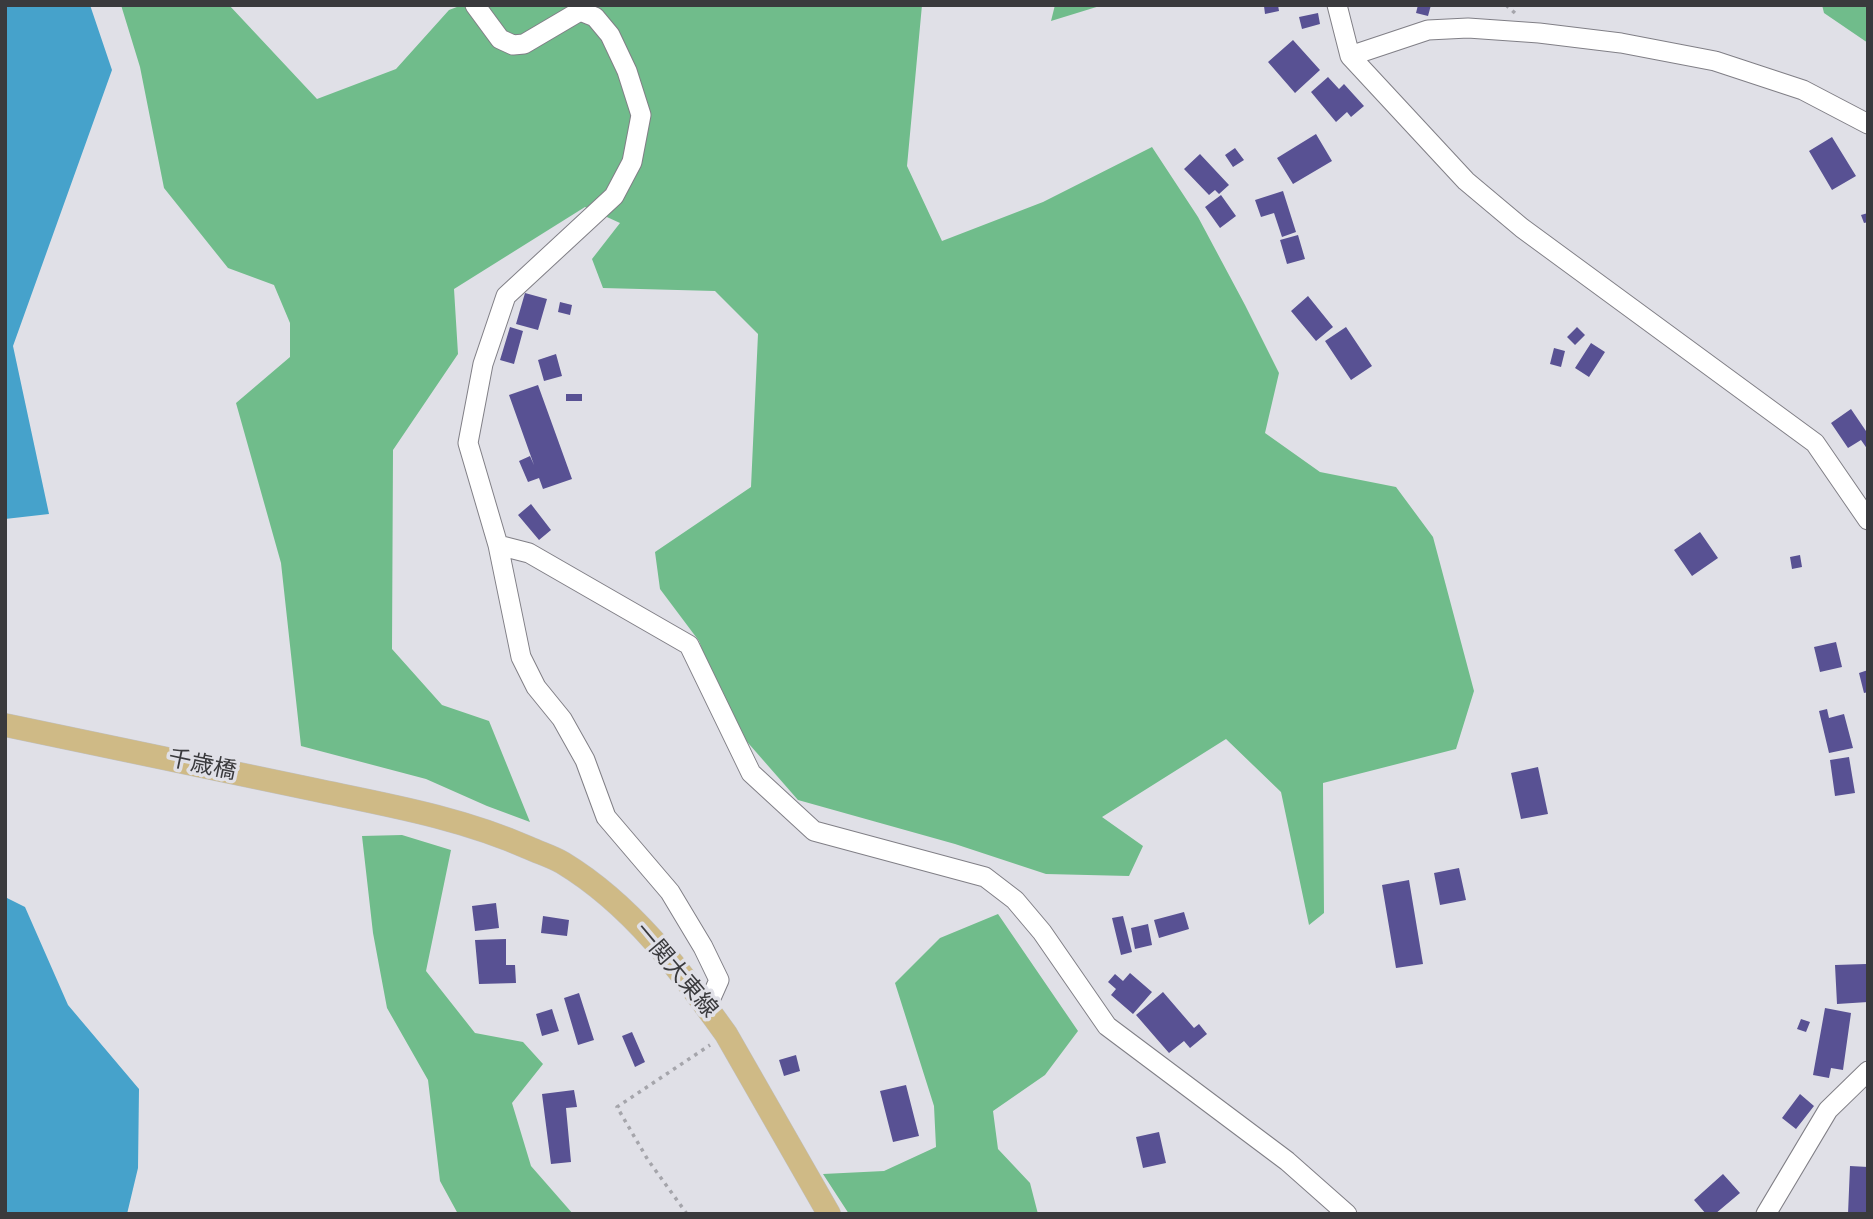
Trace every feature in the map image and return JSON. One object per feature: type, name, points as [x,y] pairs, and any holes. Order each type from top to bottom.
[{"type":"main road","name":"千歳橋","points":[[5,725],[400,807]]},
{"type":"main road","name":"一関大東線","points":[[400,807],[510,839],[562,863],[608,896],[656,941],[726,1034],[829,1214]]},
{"type":"street","points":[[475,5],[500,39],[513,45],[524,44],[580,11],[595,17],[610,35],[621,59],[640,116],[632,162],[614,196],[506,296],[483,365],[468,443],[498,545],[521,657],[536,687],[562,719],[586,760],[606,817],[670,892],[703,947],[719,980],[707,1007]]},
{"type":"street","points":[[1336,5],[1350,55],[1466,181],[1522,228],[1815,443],[1868,520]]},
{"type":"street","points":[[1350,55],[1429,30],[1468,28],[1621,43],[1715,61],[1803,90],[1868,124]]},
{"type":"street","points":[[498,545],[529,553],[689,645],[751,773],[814,831],[985,877],[1015,900],[1042,932],[1107,1026],[1287,1160],[1347,1214]]},
{"type":"street","points":[[1766,1214],[1828,1110],[1868,1071]]},
{"type":"path","points":[[687,1214],[648,1160],[617,1107],[726,1034]]},
{"type":"green space","points":[[121,5],[229,5],[317,99],[396,69],[449,10],[462,5],[922,5],[907,166],[942,241],[1043,202],[1152,147],[1198,217],[1279,373],[1265,433],[1320,472],[1396,487],[1433,537],[1474,691],[1456,749],[1323,783],[1324,913],[1309,925],[1281,792],[1226,739],[1102,817],[1143,846],[1129,876],[1046,874],[955,844],[798,800],[728,720],[699,641],[660,589],[655,552],[751,487],[758,334],[715,291],[603,288],[592,259],[620,223],[585,207],[454,289],[458,354],[393,450],[392,649],[442,705],[489,721],[530,822],[426,779],[301,746],[281,563],[236,403],[290,357],[290,323],[274,285],[228,268],[164,188],[140,67]]},
{"type":"green space","points":[[1055,5],[1103,5],[1051,21]]},
{"type":"green space","points":[[1822,5],[1868,5],[1868,43],[1824,13]]},
{"type":"green space","points":[[402,835],[451,850],[426,971],[475,1033],[523,1042],[543,1064],[512,1103],[531,1166],[573,1214],[458,1214],[440,1181],[428,1080],[387,1008],[373,933],[362,836]]},
{"type":"green space","points":[[998,914],[1078,1031],[1045,1075],[993,1111],[998,1149],[1030,1183],[1038,1214],[849,1214],[823,1174],[884,1171],[936,1147],[934,1106],[895,983],[940,938]]},
{"type":"water","points":[[5,5],[90,5],[112,70],[13,346],[49,514],[5,519]]},
{"type":"water","points":[[5,897],[25,907],[68,1005],[139,1089],[138,1168],[127,1214],[5,1214]]},
{"type":"building","points":[[1278,5],[1279,11],[1265,14],[1264,6]]},
{"type":"building","points":[[1418,5],[1431,5],[1428,16],[1416,13]]},
{"type":"building","points":[[1318,13],[1320,24],[1302,29],[1299,17]]},
{"type":"building","points":[[1293,40],[1320,70],[1295,93],[1268,62]]},
{"type":"building","points":[[1328,77],[1339,89],[1344,84],[1364,106],[1351,117],[1347,112],[1336,122],[1311,92]]},
{"type":"building","points":[[1316,134],[1332,161],[1293,184],[1277,158]]},
{"type":"building","points":[[1832,137],[1856,176],[1832,190],[1809,151]]},
{"type":"building","points":[[1235,148],[1244,160],[1233,167],[1225,155]]},
{"type":"building","points":[[1200,154],[1229,185],[1219,194],[1215,190],[1209,195],[1184,169]]},
{"type":"building","points":[[1283,191],[1296,232],[1282,237],[1274,213],[1261,217],[1255,200]]},
{"type":"building","points":[[1221,195],[1236,216],[1220,228],[1205,207]]},
{"type":"building","points":[[1868,213],[1868,222],[1864,223],[1861,215]]},
{"type":"building","points":[[1298,235],[1305,259],[1287,264],[1280,240]]},
{"type":"building","points":[[525,293],[547,299],[538,330],[516,324]]},
{"type":"building","points":[[1308,296],[1333,327],[1316,341],[1291,311]]},
{"type":"building","points":[[560,302],[572,305],[570,315],[558,312]]},
{"type":"building","points":[[510,327],[523,331],[514,364],[500,360]]},
{"type":"building","points":[[1346,327],[1372,366],[1351,380],[1325,341]]},
{"type":"building","points":[[1577,327],[1585,335],[1575,345],[1567,337]]},
{"type":"building","points":[[1591,343],[1605,352],[1589,377],[1575,368]]},
{"type":"building","points":[[1554,348],[1565,351],[1561,367],[1550,364]]},
{"type":"building","points":[[556,354],[562,376],[544,381],[538,360]]},
{"type":"building","points":[[538,385],[572,479],[543,489],[539,478],[528,482],[519,461],[530,456],[534,465],[509,395]]},
{"type":"building","points":[[566,394],[582,394],[582,401],[566,401]]},
{"type":"building","points":[[1851,409],[1868,434],[1868,450],[1861,440],[1848,448],[1831,423]]},
{"type":"building","points":[[531,504],[551,530],[539,540],[518,515]]},
{"type":"building","points":[[1700,532],[1718,558],[1692,576],[1674,550]]},
{"type":"building","points":[[1800,555],[1802,567],[1792,569],[1790,557]]},
{"type":"building","points":[[1836,642],[1842,667],[1820,672],[1814,647]]},
{"type":"building","points":[[1868,670],[1868,692],[1864,693],[1859,673]]},
{"type":"building","points":[[1827,709],[1829,718],[1844,714],[1853,748],[1829,753],[1819,711]]},
{"type":"building","points":[[1849,757],[1855,793],[1835,796],[1830,760]]},
{"type":"building","points":[[1538,767],[1548,814],[1521,819],[1511,773]]},
{"type":"building","points":[[1459,868],[1466,900],[1440,905],[1434,873]]},
{"type":"building","points":[[1409,880],[1423,964],[1396,968],[1382,885]]},
{"type":"building","points":[[496,903],[499,928],[475,931],[472,906]]},
{"type":"building","points":[[1184,912],[1189,929],[1159,938],[1154,920]]},
{"type":"building","points":[[543,916],[569,920],[567,936],[541,933]]},
{"type":"building","points":[[1123,916],[1132,952],[1121,955],[1112,918]]},
{"type":"building","points":[[1148,924],[1152,945],[1135,949],[1131,928]]},
{"type":"building","points":[[506,939],[506,965],[515,965],[516,983],[479,984],[475,940]]},
{"type":"building","points":[[1866,964],[1868,1002],[1837,1004],[1835,965]]},
{"type":"building","points":[[1130,973],[1152,992],[1133,1014],[1111,995],[1116,989],[1108,982],[1115,974],[1123,981]]},
{"type":"building","points":[[1163,992],[1194,1028],[1199,1024],[1207,1034],[1190,1048],[1184,1041],[1169,1053],[1136,1015]]},
{"type":"building","points":[[579,993],[594,1040],[578,1045],[564,998]]},
{"type":"building","points":[[1825,1008],[1851,1013],[1843,1070],[1831,1068],[1829,1078],[1813,1075]]},
{"type":"building","points":[[552,1009],[559,1031],[542,1036],[536,1014]]},
{"type":"building","points":[[1801,1019],[1810,1022],[1806,1032],[1797,1029]]},
{"type":"building","points":[[632,1032],[645,1062],[635,1067],[622,1036]]},
{"type":"building","points":[[796,1055],[800,1071],[784,1076],[779,1060]]},
{"type":"building","points":[[906,1085],[919,1136],[893,1142],[880,1091]]},
{"type":"building","points":[[574,1090],[577,1107],[566,1108],[571,1162],[551,1164],[542,1094]]},
{"type":"building","points":[[1800,1094],[1814,1106],[1796,1129],[1782,1118]]},
{"type":"building","points":[[1159,1132],[1166,1163],[1143,1168],[1136,1137]]},
{"type":"building","points":[[1850,1166],[1868,1167],[1868,1214],[1848,1214]]},
{"type":"building","points":[[1723,1174],[1740,1193],[1715,1214],[1706,1214],[1694,1200]]}]
